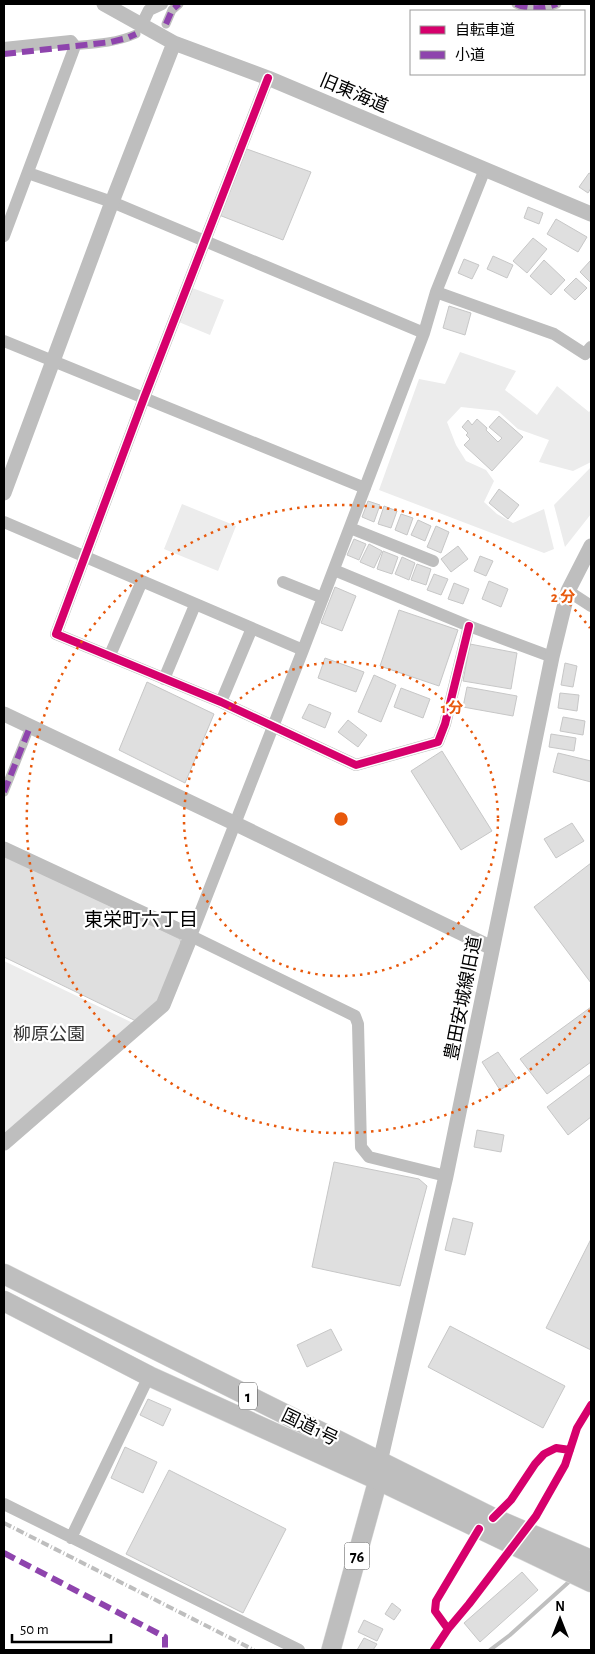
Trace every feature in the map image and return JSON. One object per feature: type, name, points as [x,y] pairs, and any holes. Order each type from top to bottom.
[{"type":"highway","name":"国道1号","points":[[4,1274],[379,1471],[486,1523],[591,1582]]},
{"type":"highway","name":"国道1号","points":[[4,1301],[148,1376],[379,1471]]},
{"type":"highway","name":"国道1号","points":[[486,1523],[591,1560]]},
{"type":"main road","name":"76","points":[[331,1650],[379,1471]]},
{"type":"street","name":"旧東海道","points":[[104,4],[139,29],[268,78],[591,214]]},
{"type":"street","points":[[4,54],[111,42],[127,38],[139,29],[149,10],[162,4]]},
{"type":"street","points":[[166,24],[172,10],[179,4]]},
{"type":"street","points":[[516,4],[521,7],[536,8],[550,7],[557,4]]},
{"type":"street","points":[[4,48],[71,42],[75,46]]},
{"type":"street","points":[[4,492],[174,42]]},
{"type":"street","points":[[4,236],[75,46]]},
{"type":"street","points":[[268,78],[144,398],[56,634],[221,702],[356,764],[438,742],[445,724],[469,626]]},
{"type":"street","points":[[4,1143],[163,1005],[236,824],[334,570],[424,333],[436,292],[485,169]]},
{"type":"street","points":[[28,172],[112,202],[424,333]]},
{"type":"street","points":[[436,292],[554,334],[585,354],[591,347]]},
{"type":"street","points":[[4,341],[365,488]]},
{"type":"street","points":[[4,522],[303,650]]},
{"type":"street","points":[[350,528],[433,561]]},
{"type":"street","name":"豊田安城線旧道","points":[[379,1471],[446,1176],[552,657],[568,591],[591,546]]},
{"type":"street","points":[[334,570],[469,626],[552,657]]},
{"type":"street","points":[[110,655],[142,581]]},
{"type":"street","points":[[283,582],[323,598]]},
{"type":"street","points":[[568,591],[591,606]]},
{"type":"street","points":[[164,679],[195,605]]},
{"type":"street","points":[[221,702],[252,628]]},
{"type":"street","points":[[4,714],[492,948]]},
{"type":"street","points":[[4,792],[30,727]]},
{"type":"street","points":[[4,849],[191,936],[355,1016],[358,1024],[361,1147],[369,1158],[446,1176]]},
{"type":"street","points":[[71,1538],[148,1376]]},
{"type":"street","points":[[4,1504],[299,1650]]},
{"type":"green space","points":[[187,286],[224,300],[210,335],[174,320]]},
{"type":"green space","points":[[460,352],[516,371],[505,390],[537,415],[557,386],[589,412],[591,410],[591,462],[573,471],[539,462],[549,440],[518,429],[498,411],[461,407],[447,422],[456,445],[466,461],[486,470],[494,481],[484,502],[497,514],[513,523],[544,509],[554,549],[544,553],[379,490],[419,379],[445,384]]},
{"type":"green space","points":[[591,467],[591,514],[565,547],[554,505]]},
{"type":"green space","points":[[182,504],[236,526],[218,571],[164,549]]},
{"type":"green space","name":"柳原公園","points":[[4,961],[133,1023],[4,1133]]},
{"type":"building","points":[[244,148],[311,172],[283,240],[219,215]]},
{"type":"building","points":[[589,173],[591,174],[591,188],[588,193],[579,187]]},
{"type":"building","points":[[528,207],[543,213],[539,224],[524,218]]},
{"type":"building","points":[[556,219],[587,237],[578,252],[547,234]]},
{"type":"building","points":[[533,238],[547,249],[527,273],[513,261]]},
{"type":"building","points":[[493,256],[513,265],[507,278],[487,269]]},
{"type":"building","points":[[464,259],[479,265],[472,279],[458,273]]},
{"type":"building","points":[[544,260],[565,280],[551,295],[530,276]]},
{"type":"building","points":[[591,262],[591,283],[580,272]]},
{"type":"building","points":[[576,278],[587,288],[575,300],[564,290]]},
{"type":"building","points":[[449,306],[471,313],[465,335],[443,328]]},
{"type":"building","points":[[499,416],[523,437],[492,471],[464,445],[470,439],[466,435],[468,433],[462,427],[468,420],[472,425],[477,419],[498,442],[502,438],[489,427]]},
{"type":"building","points":[[499,489],[519,505],[508,519],[489,503]]},
{"type":"building","points":[[368,501],[380,505],[374,522],[362,517]]},
{"type":"building","points":[[384,506],[397,511],[391,528],[378,524]]},
{"type":"building","points":[[401,514],[413,518],[407,535],[395,530]]},
{"type":"building","points":[[418,520],[431,526],[425,541],[411,535]]},
{"type":"building","points":[[436,526],[449,532],[441,553],[427,547]]},
{"type":"building","points":[[354,539],[366,544],[359,560],[347,555]]},
{"type":"building","points":[[369,544],[382,551],[374,568],[360,562]]},
{"type":"building","points":[[458,546],[468,559],[451,572],[441,559]]},
{"type":"building","points":[[383,551],[398,557],[392,574],[377,569]]},
{"type":"building","points":[[480,556],[493,561],[486,576],[474,571]]},
{"type":"building","points":[[402,557],[415,563],[409,580],[395,574]]},
{"type":"building","points":[[417,564],[431,569],[426,585],[411,580]]},
{"type":"building","points":[[434,574],[448,579],[441,595],[427,590]]},
{"type":"building","points":[[489,581],[508,589],[501,607],[482,599]]},
{"type":"building","points":[[454,583],[469,589],[463,604],[448,599]]},
{"type":"building","points":[[335,587],[356,596],[342,631],[321,623]]},
{"type":"building","points":[[399,610],[458,630],[439,686],[380,666]]},
{"type":"building","points":[[470,644],[517,653],[511,689],[463,681]]},
{"type":"building","points":[[325,658],[364,672],[356,692],[318,678]]},
{"type":"building","points":[[565,663],[577,666],[573,687],[561,685]]},
{"type":"building","points":[[374,675],[396,685],[381,722],[358,712]]},
{"type":"building","points":[[147,682],[214,714],[185,783],[119,750]]},
{"type":"building","points":[[467,687],[517,696],[513,716],[463,707]]},
{"type":"building","points":[[401,688],[430,699],[423,718],[394,707]]},
{"type":"building","points":[[560,693],[579,695],[577,711],[558,708]]},
{"type":"building","points":[[309,704],[331,713],[325,728],[302,718]]},
{"type":"building","points":[[563,717],[585,721],[583,735],[560,731]]},
{"type":"building","points":[[348,720],[367,735],[358,747],[338,732]]},
{"type":"building","points":[[551,734],[576,738],[574,751],[549,747]]},
{"type":"building","points":[[442,751],[492,831],[461,850],[411,771]]},
{"type":"building","points":[[558,753],[591,761],[591,782],[553,772]]},
{"type":"building","points":[[572,823],[584,841],[556,858],[544,839]]},
{"type":"building","points":[[4,855],[180,939],[181,944],[159,1002],[136,1021],[4,957]]},
{"type":"building","points":[[591,863],[591,983],[534,907]]},
{"type":"building","points":[[591,1007],[591,1062],[547,1094],[520,1059]]},
{"type":"building","points":[[498,1052],[517,1079],[500,1090],[482,1062]]},
{"type":"building","points":[[591,1074],[591,1117],[568,1135],[547,1107]]},
{"type":"building","points":[[477,1130],[504,1135],[501,1152],[474,1147]]},
{"type":"building","points":[[334,1162],[419,1179],[427,1186],[400,1286],[312,1267]]},
{"type":"building","points":[[453,1218],[473,1223],[465,1255],[445,1250]]},
{"type":"building","points":[[591,1239],[591,1350],[546,1328]]},
{"type":"building","points":[[450,1326],[565,1386],[543,1428],[428,1367]]},
{"type":"building","points":[[331,1329],[342,1350],[307,1367],[297,1345]]},
{"type":"building","points":[[148,1399],[171,1409],[163,1426],[140,1415]]},
{"type":"building","points":[[125,1447],[157,1462],[143,1493],[111,1478]]},
{"type":"building","points":[[169,1470],[286,1529],[243,1613],[126,1554]]},
{"type":"building","points":[[522,1572],[538,1590],[480,1642],[464,1623]]},
{"type":"building","points":[[392,1603],[401,1610],[394,1620],[385,1614]]},
{"type":"building","points":[[364,1620],[383,1629],[377,1641],[358,1632]]},
{"type":"building","points":[[364,1638],[377,1644],[373,1650],[357,1650]]},
{"type":"waterway","points":[[490,1650],[510,1635],[571,1580]]},
{"type":"railway","points":[[4,1523],[254,1650]]},
{"type":"marked path","points":[[166,24],[172,10],[179,4]]},
{"type":"marked path","points":[[516,4],[536,8],[557,4]]},
{"type":"marked path","points":[[4,54],[111,42],[136,34]]},
{"type":"marked path","points":[[4,792],[30,727]]},
{"type":"marked path","points":[[4,1553],[165,1637],[165,1650]]},
{"type":"cycle path","points":[[268,78],[144,398],[56,634],[221,702],[356,765],[438,742],[445,724],[469,626]]},
{"type":"cycle path","points":[[434,1650],[448,1629],[536,1516],[565,1465],[577,1428],[591,1405]]},
{"type":"cycle path","points":[[493,1518],[511,1500],[544,1454],[556,1448],[570,1450]]},
{"type":"cycle path","points":[[448,1629],[435,1611],[436,1601],[479,1529]]},
{"type":"district","name":"東栄町六丁目","points":[[141,919]]}]
